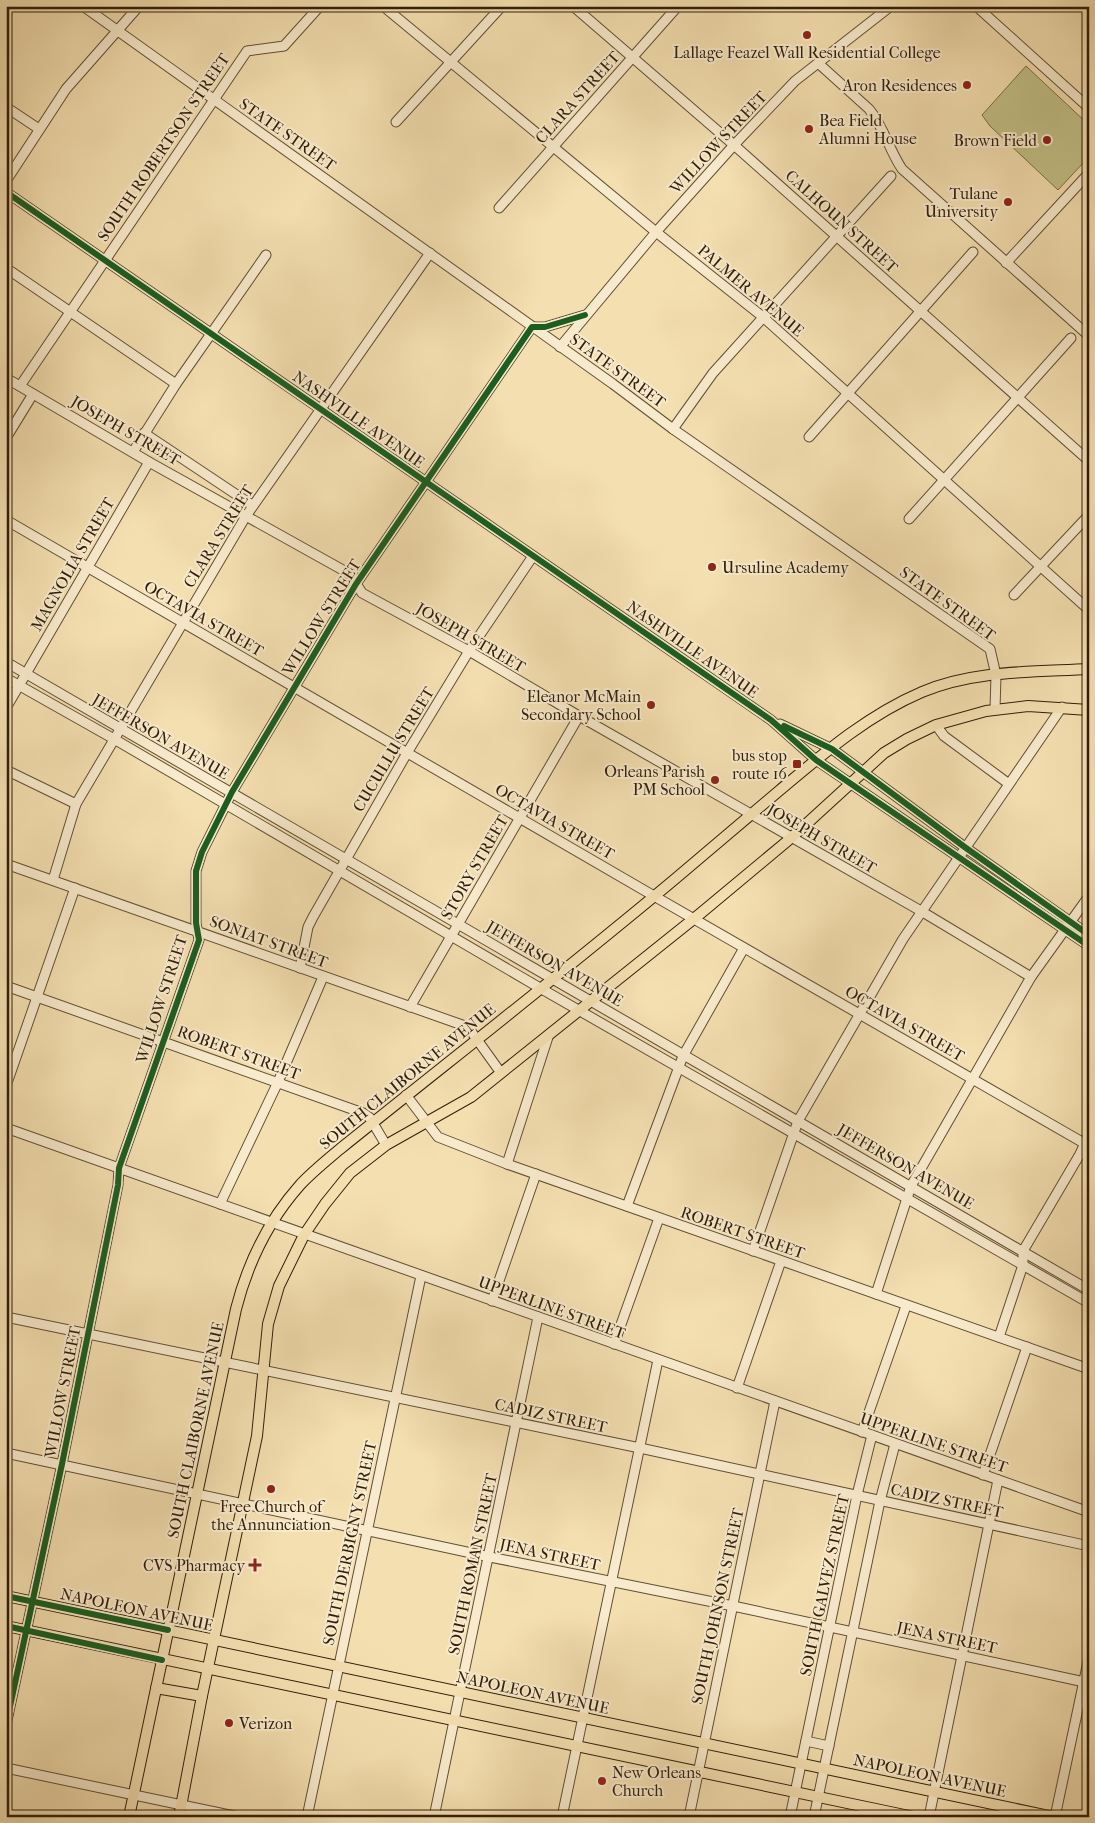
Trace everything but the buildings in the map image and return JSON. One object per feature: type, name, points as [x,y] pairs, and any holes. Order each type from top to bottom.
[{"type":"main road","name":"SOUTH CLAIBORNE AVENUE","points":[[128,1817],[241,1289],[257,1247],[272,1222],[302,1183],[340,1149],[654,896],[864,722],[895,704],[923,692],[946,683],[967,678],[1089,669]]},
{"type":"main road","points":[[179,1817],[202,1696],[257,1436],[268,1324],[279,1286],[304,1235],[325,1204],[350,1173],[386,1145],[471,1097],[548,1037],[791,838],[884,753],[936,725],[996,709],[1028,706],[1089,710]]},
{"type":"main road","name":"NAPOLEON AVENUE","points":[[6,1596],[1055,1817]]},
{"type":"main road","points":[[6,1626],[914,1817]]},
{"type":"main road","points":[[156,1688],[202,1696]]},
{"type":"street","name":"STATE STREET","points":[[83,6],[673,429],[990,649],[996,675],[996,709]]},
{"type":"street","points":[[6,182],[66,89],[139,6]]},
{"type":"street","name":"SOUTH ROBERTSON STREET","points":[[20,386],[69,311],[247,51],[284,46],[320,6]]},
{"type":"street","name":"PALMER AVENUE","points":[[382,6],[762,317],[1089,610]]},
{"type":"street","points":[[396,122],[502,6]]},
{"type":"street","name":"CALHOUN STREET","points":[[573,6],[734,144],[1089,460]]},
{"type":"street","name":"CLARA STREET","points":[[499,208],[678,6]]},
{"type":"street","name":"WILLOW STREET","points":[[560,347],[656,232],[734,144],[795,81],[891,6]]},
{"type":"street","points":[[976,6],[1089,108]]},
{"type":"street","points":[[818,63],[869,109],[881,126],[890,150],[902,169],[1089,336]]},
{"type":"street","points":[[6,107],[39,129]]},
{"type":"street","points":[[1006,263],[1089,172]]},
{"type":"street","points":[[673,429],[713,373],[891,176]]},
{"type":"street","name":"NASHVILLE AVENUE","points":[[6,192],[771,720],[816,760],[850,784],[959,858],[1068,926],[1089,935]]},
{"type":"street","points":[[809,437],[973,252]]},
{"type":"street","name":"CLARA STREET","points":[[53,880],[76,804],[252,505],[430,253]]},
{"type":"street","points":[[133,452],[176,384],[266,255]]},
{"type":"street","points":[[6,268],[176,384]]},
{"type":"street","points":[[532,327],[545,327],[585,315]]},
{"type":"street","name":"WILLOW STREET","points":[[6,1725],[62,1464],[118,1185],[118,1168],[199,940],[196,871],[202,852],[232,792],[356,584],[532,327]]},
{"type":"street","points":[[909,519],[1072,338]]},
{"type":"street","name":"JOSEPH STREET","points":[[6,378],[149,462],[350,574],[362,593],[468,651],[921,911],[1031,977]]},
{"type":"street","points":[[6,438],[33,394]]},
{"type":"street","points":[[144,433],[252,505]]},
{"type":"street","name":"MAGNOLIA STREET","points":[[6,708],[149,462]]},
{"type":"street","points":[[1014,595],[1089,514]]},
{"type":"street","name":"OCTAVIA STREET","points":[[6,520],[1087,1145]]},
{"type":"street","name":"CUCULLU STREET","points":[[300,968],[308,927],[346,858],[468,651],[533,556]]},
{"type":"street","name":"JEFFERSON AVENUE","points":[[6,662],[1089,1290]]},
{"type":"street","name":"JEFFERSON AVENUE","points":[[6,678],[340,870],[540,988],[679,1066],[1089,1303]]},
{"type":"street","points":[[753,1251],[798,1121],[921,911],[1062,707]]},
{"type":"street","name":"STORY STREET","points":[[410,1007],[579,716]]},
{"type":"street","name":"NASHVILLE AVENUE","points":[[771,720],[832,749],[1068,926],[1089,946]]},
{"type":"street","points":[[936,725],[944,736],[1009,784]]},
{"type":"street","points":[[6,770],[76,804]]},
{"type":"street","name":"SONIAT STREET","points":[[6,864],[468,1027],[501,1073]]},
{"type":"street","points":[[6,1086],[75,888]]},
{"type":"street","points":[[876,1294],[911,1186],[1031,977],[1089,896]]},
{"type":"street","points":[[627,1206],[683,1056],[744,948]]},
{"type":"street","points":[[220,1204],[278,1082],[323,976]]},
{"type":"street","name":"ROBERT STREET","points":[[6,986],[363,1113],[373,1123]]},
{"type":"street","points":[[507,1164],[548,1037]]},
{"type":"street","name":"ROBERT STREET","points":[[406,1095],[438,1137],[507,1164],[1089,1370]]},
{"type":"street","points":[[373,1123],[386,1145]]},
{"type":"street","name":"UPPERLINE STREET","points":[[6,1128],[1089,1512]]},
{"type":"street","points":[[999,1338],[1023,1265],[1024,1251],[1087,1145],[1089,1134]]},
{"type":"street","points":[[492,1301],[536,1174]]},
{"type":"street","points":[[614,1344],[660,1218]]},
{"type":"street","points":[[737,1388],[781,1261]]},
{"type":"street","name":"SOUTH DERBIGNY STREET","points":[[307,1817],[420,1276]]},
{"type":"street","points":[[862,1432],[906,1306]]},
{"type":"street","name":"CADIZ STREET","points":[[6,1316],[640,1448],[1089,1546]]},
{"type":"street","name":"SOUTH ROMAN STREET","points":[[434,1817],[490,1557],[538,1318]]},
{"type":"street","points":[[983,1475],[1026,1347]]},
{"type":"street","points":[[562,1817],[658,1360]]},
{"type":"street","name":"SOUTH JOHNSON STREET","points":[[689,1817],[775,1401]]},
{"type":"street","name":"SOUTH GALVEZ STREET","points":[[790,1817],[857,1495],[872,1435]]},
{"type":"street","points":[[814,1817],[880,1501],[895,1444]]},
{"type":"street","name":"JENA STREET","points":[[6,1453],[1086,1682]]},
{"type":"street","points":[[929,1817],[998,1480]]},
{"type":"street","points":[[1055,1817],[1086,1682],[1089,1657]]},
{"type":"street","points":[[806,1741],[829,1746]]},
{"type":"street","points":[[6,1768],[239,1817]]},
{"type":"shaded area","name":"Brown Field","points":[[1026,66],[1089,125],[1089,154],[1085,161],[1058,190],[990,126],[982,115]]},
{"type":"cycle path","points":[[6,192],[771,720],[816,760],[1089,946]]},
{"type":"cycle path","points":[[6,1725],[62,1464],[118,1185],[119,1168],[199,940],[196,923],[196,871],[202,852],[232,792],[356,584],[532,327],[545,327],[585,315]]},
{"type":"cycle path","points":[[784,726],[832,749],[966,848],[1089,935]]},
{"type":"cycle path","points":[[6,1596],[168,1630]]},
{"type":"cycle path","points":[[6,1626],[162,1660]]},
{"type":"place","name":"Lallage Feazel Wall Residential College","points":[[807,35]]},
{"type":"place","name":"Aron Residences","points":[[967,85]]},
{"type":"place","name":"Bea Field Alumni House","points":[[809,129]]},
{"type":"place","name":"Brown Field","points":[[1047,140]]},
{"type":"place","name":"Tulane University","points":[[1008,202]]},
{"type":"place","name":"Ursuline Academy","points":[[712,567]]},
{"type":"place","name":"Eleanor McMain Secondary School","points":[[651,705]]},
{"type":"place","name":"bus stop route 16","points":[[797,764]]},
{"type":"place","name":"Orleans Parish PM School","points":[[715,780]]},
{"type":"place","name":"Free Church of the Annunciation","points":[[271,1489]]},
{"type":"place","name":"CVS Pharmacy","points":[[255,1565]]},
{"type":"place","name":"Verizon","points":[[229,1723]]},
{"type":"place","name":"New Orleans Church","points":[[602,1781]]}]
